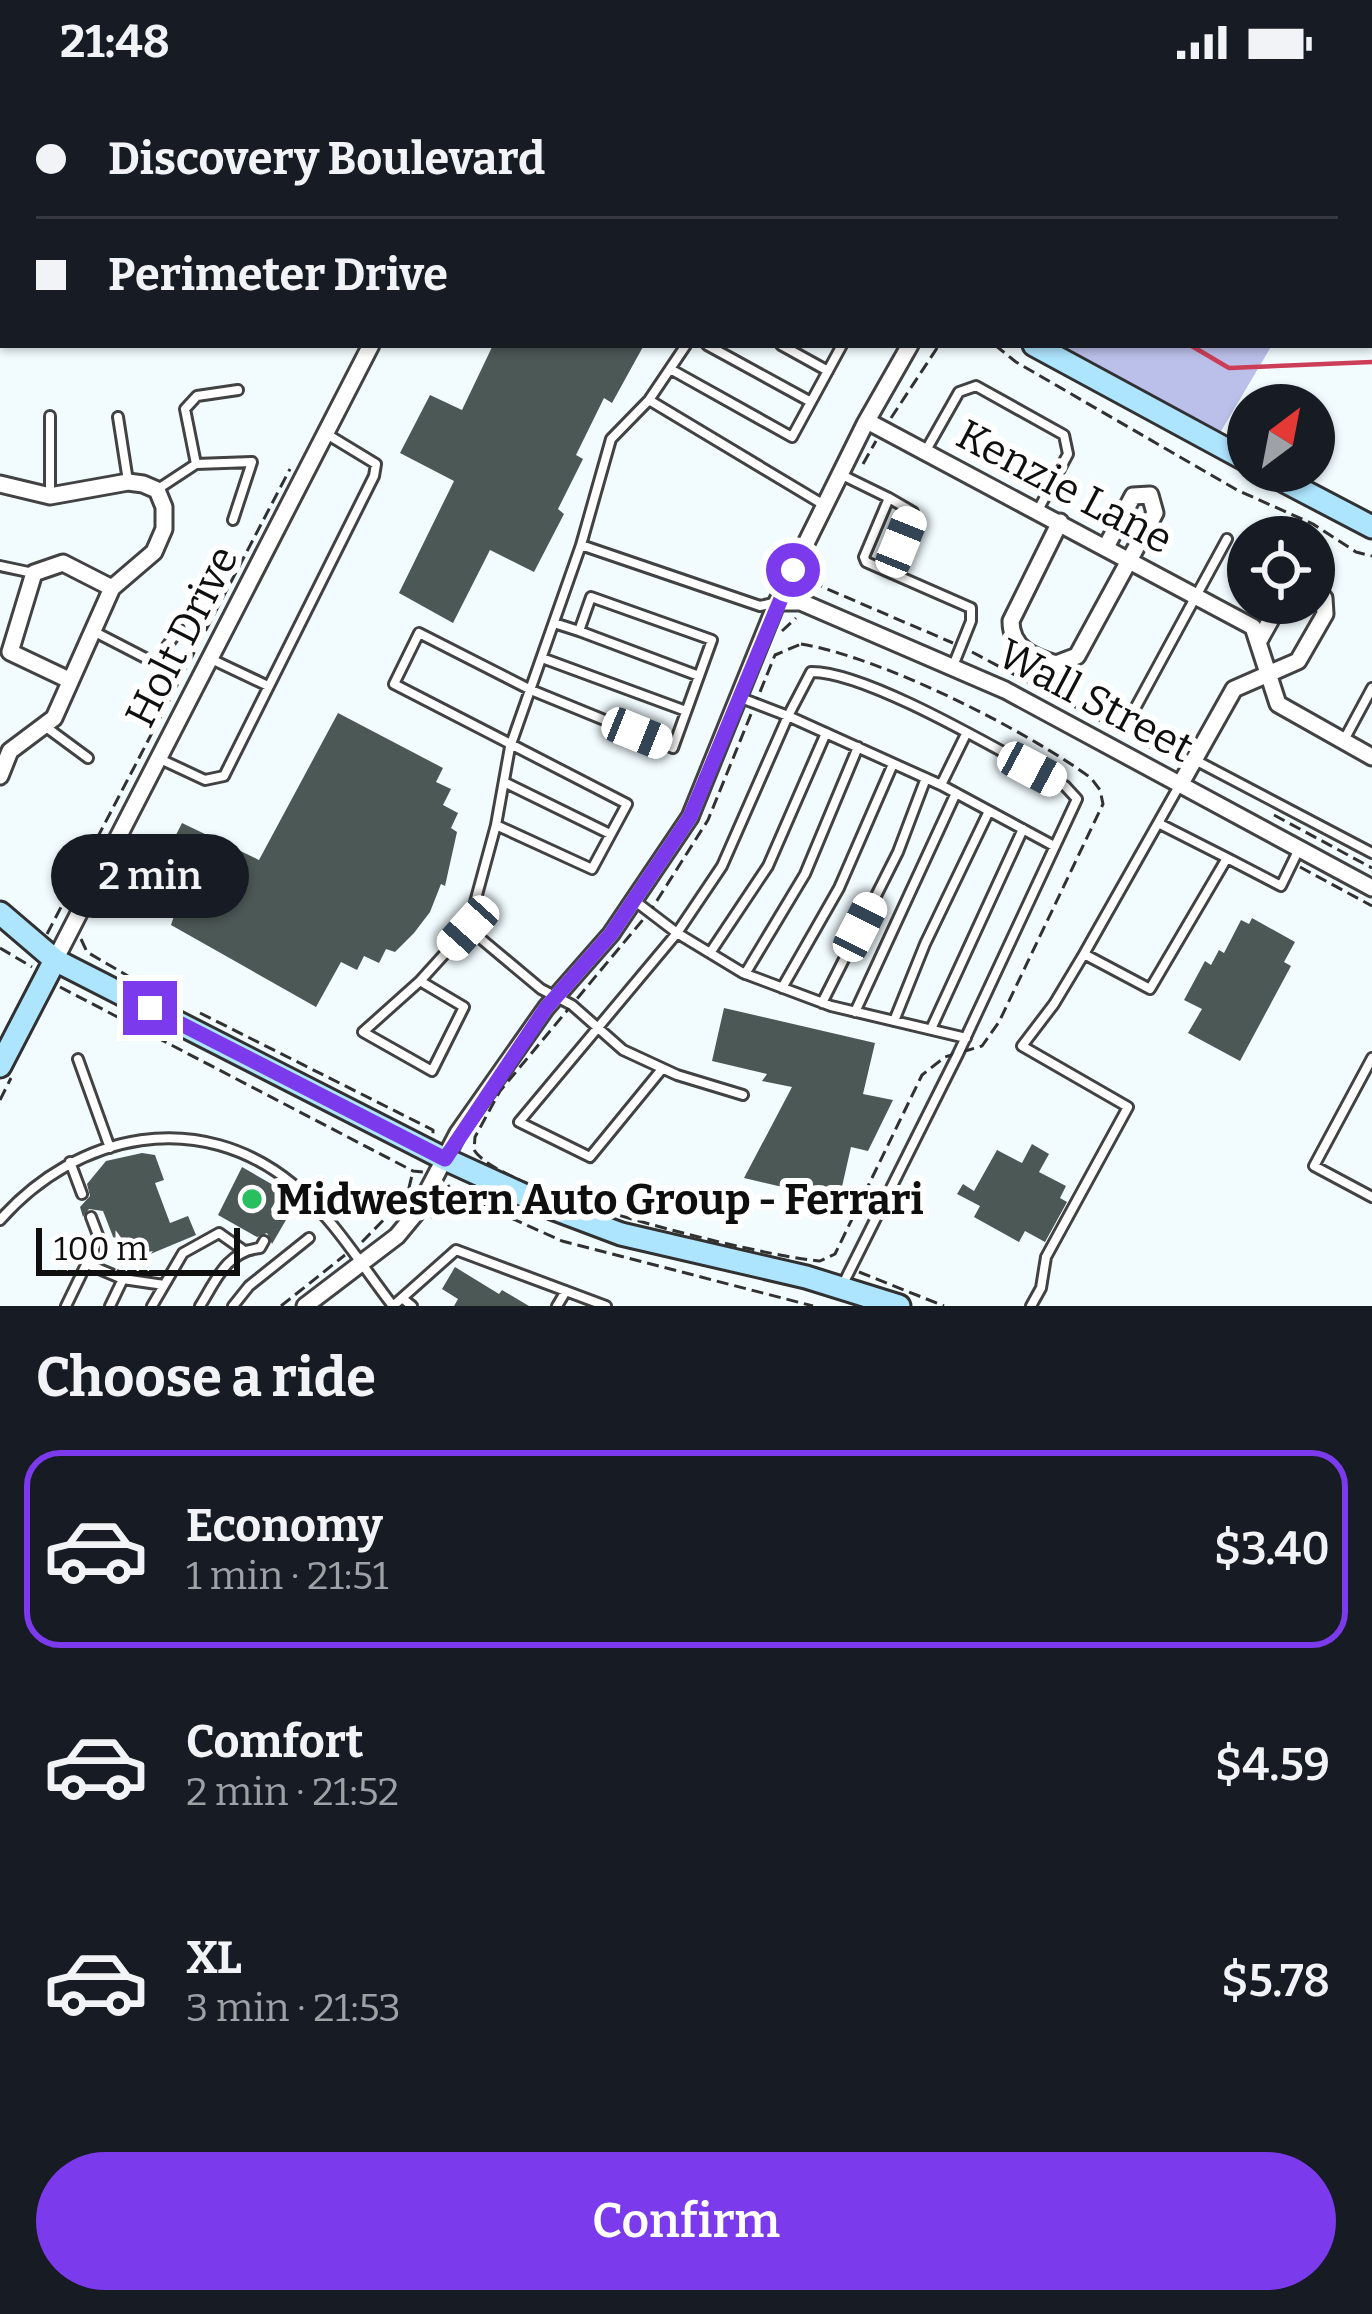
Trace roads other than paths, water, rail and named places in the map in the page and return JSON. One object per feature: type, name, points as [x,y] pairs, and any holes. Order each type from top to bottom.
[{"type":"main road","points":[[1040,348],[1227,450]]},
{"type":"main road","points":[[1305,492],[1372,527]]},
{"type":"main road","points":[[0,913],[47,954],[552,1208],[621,1234],[845,1278],[898,1306]]},
{"type":"main road","points":[[1,1061],[47,954]]},
{"type":"street","name":"Holt Drive","points":[[47,954],[69,932],[369,348]]},
{"type":"street","points":[[305,1306],[397,1236],[416,1213],[447,1154],[556,996],[611,934],[690,817],[777,602],[824,506],[875,425],[909,348]]},
{"type":"street","name":"Kenzie Lane","points":[[875,425],[1253,627],[1260,639]]},
{"type":"street","points":[[0,484],[50,496],[128,482],[157,490],[164,507],[164,530],[154,552],[112,588],[54,718],[10,751],[0,776]]},
{"type":"street","points":[[1060,522],[1011,621],[1011,635],[1022,650],[1056,664],[1077,656],[1155,513],[1150,495],[1133,496],[1106,547]]},
{"type":"street","points":[[69,680],[5,656],[34,573],[63,562],[112,588]]},
{"type":"street","name":"Wall Street","points":[[777,602],[801,602],[953,666],[1180,785],[1296,856],[1372,888]]},
{"type":"street","points":[[1268,624],[1260,639],[1278,704],[1372,757]]},
{"type":"street","points":[[1180,785],[1234,688],[1298,661],[1319,624]]},
{"type":"lane","points":[[421,981],[464,1007],[432,1071],[363,1032],[421,981],[468,928],[512,742],[581,545],[610,439],[649,400],[684,348]]},
{"type":"lane","points":[[712,348],[811,402]]},
{"type":"lane","points":[[787,348],[828,371]]},
{"type":"lane","points":[[672,370],[792,436],[840,348]]},
{"type":"lane","points":[[925,453],[959,392],[976,386],[1064,435],[1069,444],[1037,512]]},
{"type":"lane","points":[[196,464],[185,410],[196,396],[238,390]]},
{"type":"lane","points":[[649,400],[824,506]]},
{"type":"lane","points":[[50,416],[50,496]]},
{"type":"lane","points":[[118,417],[128,482]]},
{"type":"lane","points":[[159,758],[205,780],[224,776],[374,476],[376,464],[325,433]]},
{"type":"lane","points":[[157,490],[196,464],[252,462],[233,520]]},
{"type":"lane","points":[[846,477],[913,512],[889,572]]},
{"type":"lane","points":[[889,498],[864,557],[866,562],[971,608],[971,621],[953,666]]},
{"type":"lane","points":[[1132,714],[1227,539]]},
{"type":"lane","points":[[581,545],[760,606],[777,602]]},
{"type":"lane","points":[[0,566],[34,573]]},
{"type":"lane","points":[[496,825],[592,869],[627,804],[394,684],[419,633],[531,690],[673,748],[712,640],[591,597],[579,631]]},
{"type":"lane","points":[[554,623],[699,676]]},
{"type":"lane","points":[[92,631],[155,663],[179,629]]},
{"type":"lane","points":[[210,658],[268,686]]},
{"type":"lane","points":[[542,658],[686,711]]},
{"type":"lane","points":[[662,1069],[590,1157],[520,1122],[677,933],[722,866],[811,672],[833,672],[966,734],[1065,786],[1077,799],[845,1278]]},
{"type":"lane","points":[[1343,742],[1372,688]]},
{"type":"lane","points":[[741,698],[941,784],[1054,846]]},
{"type":"lane","points":[[45,726],[88,758]]},
{"type":"lane","points":[[710,953],[768,866],[826,733]]},
{"type":"lane","points":[[941,784],[966,734]]},
{"type":"lane","points":[[745,974],[805,874],[858,748]]},
{"type":"lane","points":[[1194,760],[1372,853]]},
{"type":"lane","points":[[782,988],[839,888],[893,763]]},
{"type":"lane","points":[[822,1003],[898,852],[926,778]]},
{"type":"lane","points":[[504,782],[610,835]]},
{"type":"lane","points":[[1031,1306],[1041,1288],[1046,1257],[1128,1107],[1022,1046],[1054,1004],[1180,785]]},
{"type":"lane","points":[[855,1012],[956,793]]},
{"type":"lane","points":[[894,1021],[989,811]]},
{"type":"lane","points":[[1158,823],[1281,886],[1296,856]]},
{"type":"lane","points":[[931,1030],[1023,829]]},
{"type":"lane","points":[[1084,953],[1150,989],[1227,858]]},
{"type":"lane","points":[[634,900],[677,933],[745,974],[822,1003],[965,1037]]},
{"type":"lane","points":[[468,928],[623,1050],[662,1069],[743,1095]]},
{"type":"lane","points":[[1372,1058],[1314,1166],[1372,1197]]},
{"type":"lane","points":[[78,1059],[110,1148]]},
{"type":"lane","points":[[0,1220],[30,1190],[70,1162],[139,1140],[209,1140],[271,1168],[296,1187],[393,1306],[456,1250],[606,1306]]},
{"type":"lane","points":[[70,1162],[82,1194]]},
{"type":"lane","points":[[280,1214],[296,1187]]},
{"type":"lane","points":[[66,1306],[99,1238],[91,1216]]},
{"type":"lane","points":[[152,1306],[183,1253],[219,1233],[242,1250]]},
{"type":"lane","points":[[233,1306],[249,1286],[309,1238]]},
{"type":"lane","points":[[200,1306],[230,1258],[242,1250],[260,1248],[264,1241]]},
{"type":"lane","points":[[87,1264],[123,1279],[164,1285]]},
{"type":"lane","points":[[110,1306],[123,1279]]},
{"type":"lane","points":[[557,1306],[566,1291]]},
{"type":"lane","points":[[402,1298],[412,1306]]},
{"type":"waterway","points":[[1195,348],[1229,368],[1372,362]]},
{"type":"place","name":"Midwestern Auto Group - Ferrari","points":[[252,1199]]}]
